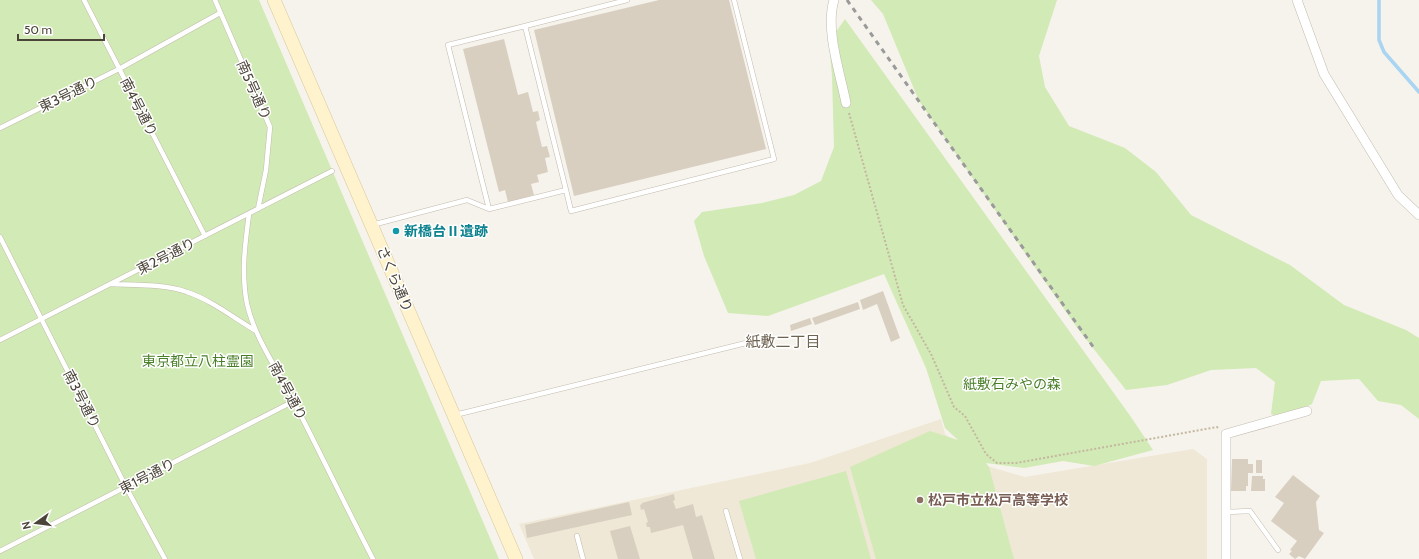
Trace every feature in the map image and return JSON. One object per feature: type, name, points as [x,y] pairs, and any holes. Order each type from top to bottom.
[{"type":"street","name":"さくら通り","points":[[274,0],[516,559]]},
{"type":"street","points":[[1297,0],[1324,74],[1398,195],[1419,215]]},
{"type":"street","points":[[832,2],[830,20],[834,48],[846,103]]},
{"type":"street","points":[[1226,559],[1226,434],[1307,411]]},
{"type":"lane","name":"南4号通り","points":[[84,0],[205,236]]},
{"type":"lane","name":"南5号通り","points":[[215,0],[270,127],[266,170],[258,209]]},
{"type":"lane","points":[[489,209],[448,45],[627,0]]},
{"type":"lane","points":[[525,26],[571,211],[774,159],[734,0]]},
{"type":"lane","name":"東3号通り","points":[[0,128],[119,69],[220,13]]},
{"type":"lane","name":"東2号通り","points":[[0,340],[332,171]]},
{"type":"lane","points":[[371,225],[467,200],[489,209],[566,190]]},
{"type":"lane","name":"南4号通り","points":[[249,214],[243,255],[243,279],[248,305],[256,331],[294,401],[372,559]]},
{"type":"lane","name":"南3号通り","points":[[0,237],[126,487],[165,559]]},
{"type":"lane","points":[[110,284],[160,287],[186,292],[210,303],[256,331]]},
{"type":"lane","points":[[454,416],[750,342]]},
{"type":"lane","name":"東1号通り","points":[[0,551],[294,401]]},
{"type":"lane","points":[[726,511],[740,559]]},
{"type":"lane","points":[[1226,512],[1250,512],[1278,550]]},
{"type":"lane","points":[[577,536],[583,559]]},
{"type":"path","points":[[846,103],[903,304],[931,354],[954,407],[965,416],[986,454],[997,463],[1016,463],[1217,427],[1226,434]]},
{"type":"shaded area","name":"松戸市立松戸高等学校","points":[[941,419],[945,434],[980,464],[1025,477],[1193,449],[1207,459],[1207,559],[534,559],[519,524],[810,463]]},
{"type":"green space","name":"東京都立八柱霊園","points":[[0,0],[259,0],[499,559],[0,559]]},
{"type":"green space","points":[[871,0],[1057,0],[1039,56],[1045,87],[1069,126],[1125,148],[1156,172],[1191,215],[1290,265],[1344,305],[1406,330],[1419,338],[1419,419],[1401,405],[1378,401],[1359,379],[1321,381],[1312,404],[1282,418],[1271,414],[1275,382],[1256,368],[1211,370],[1167,385],[1126,390],[1078,329],[919,101],[883,14]]},
{"type":"green space","name":"紙敷石みやの森","points":[[845,19],[1131,417],[1153,450],[1094,466],[1063,461],[1024,468],[986,463],[989,467],[1014,559],[876,559],[850,467],[930,431],[958,440],[945,428],[926,368],[884,274],[768,316],[728,313],[704,256],[694,221],[702,212],[762,203],[794,195],[821,181],[834,147],[832,76],[829,42]]},
{"type":"green space","points":[[846,471],[871,559],[756,559],[739,501]]},
{"type":"building","points":[[659,0],[729,0],[766,149],[574,196],[534,30]]},
{"type":"building","points":[[504,39],[518,95],[528,92],[533,112],[538,111],[540,120],[536,122],[542,147],[547,146],[550,157],[545,158],[548,172],[537,175],[539,182],[531,184],[534,195],[508,202],[505,190],[499,192],[463,49]]},
{"type":"building","points":[[883,291],[900,338],[891,342],[877,304],[863,310],[860,300]]},
{"type":"building","points":[[858,302],[860,309],[815,325],[812,318]]},
{"type":"building","points":[[810,318],[812,324],[791,331],[790,325]]},
{"type":"building","points":[[1232,459],[1248,459],[1248,464],[1253,464],[1253,473],[1248,473],[1248,486],[1246,486],[1246,491],[1231,491]]},
{"type":"building","points":[[1256,460],[1262,460],[1262,473],[1256,473]]},
{"type":"building","points":[[1293,475],[1320,496],[1316,502],[1319,530],[1324,533],[1305,559],[1299,556],[1295,559],[1289,554],[1292,551],[1290,550],[1297,541],[1271,521],[1284,503],[1275,497]]},
{"type":"building","points":[[1252,476],[1263,476],[1263,479],[1265,479],[1265,491],[1251,491]]},
{"type":"building","points":[[674,494],[675,500],[673,501],[676,509],[693,504],[696,517],[702,515],[715,559],[693,559],[683,525],[651,533],[650,527],[647,527],[646,523],[648,522],[644,509],[641,510],[640,505],[642,503]]},
{"type":"building","points":[[629,502],[632,515],[527,538],[525,525]]},
{"type":"building","points":[[630,526],[640,559],[618,559],[610,531]]},
{"type":"waterway","points":[[1379,0],[1379,40],[1384,52],[1419,92]]},
{"type":"railway","points":[[847,0],[1094,348]]},
{"type":"place","name":"新橋台Ⅱ遺跡","points":[[396,231]]},
{"type":"place","name":"松戸市立松戸高等学校","points":[[920,500]]},
{"type":"district","name":"紙敷二丁目","points":[[783,342]]}]
